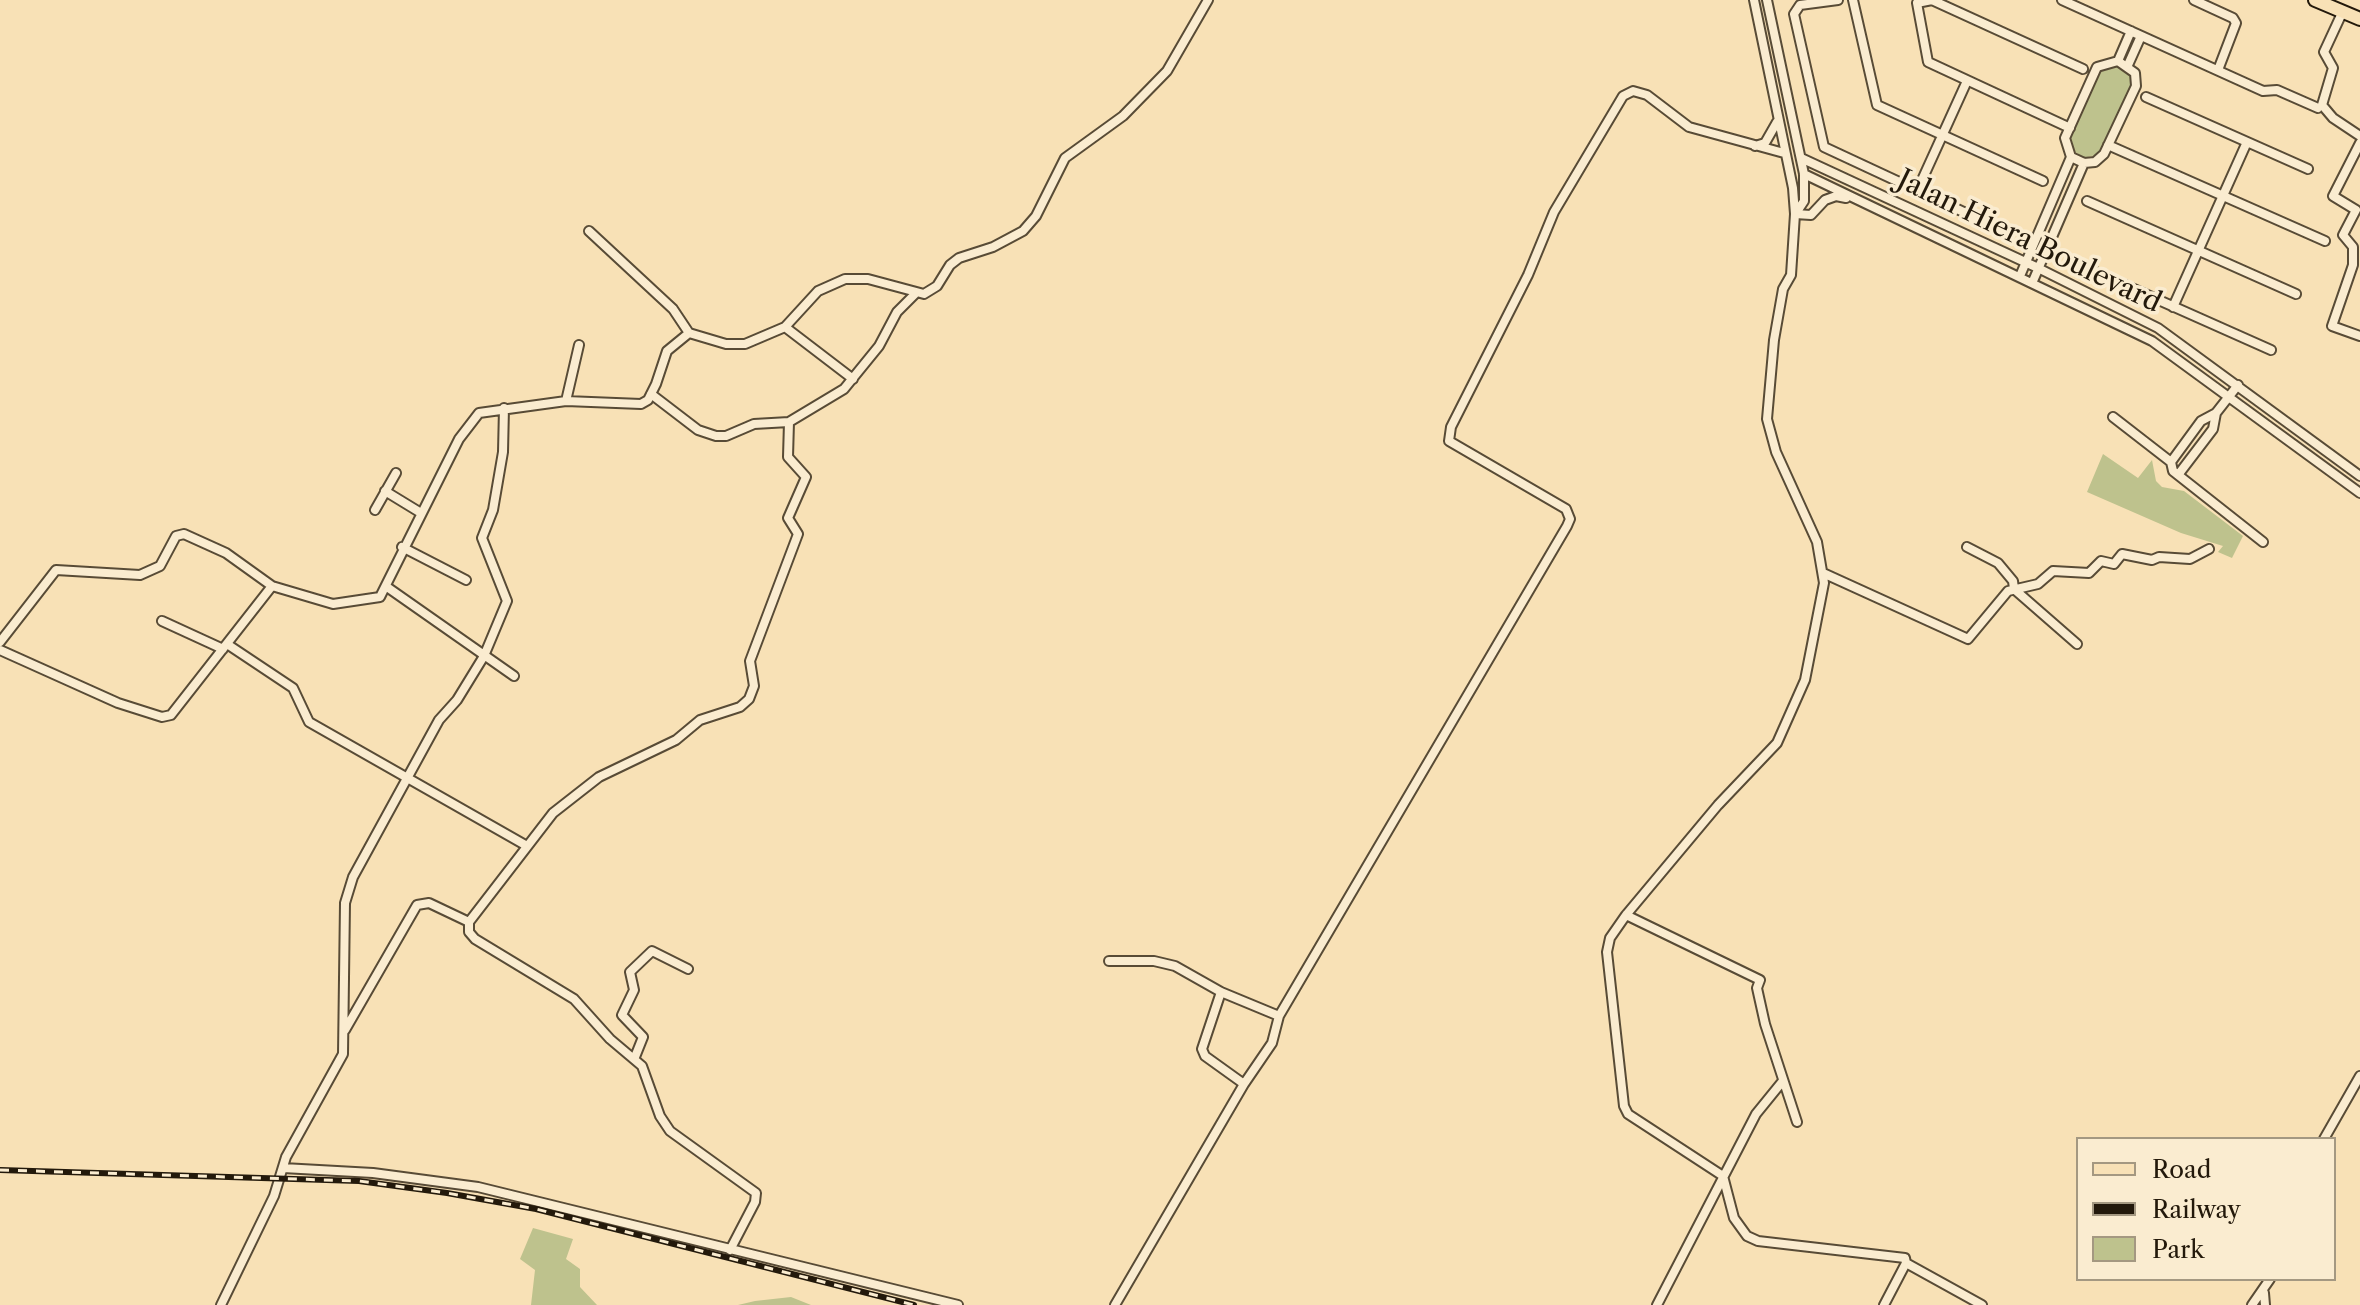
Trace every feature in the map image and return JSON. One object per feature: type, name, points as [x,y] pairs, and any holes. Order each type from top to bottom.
[{"type":"main road","points":[[2315,0],[2360,19]]},
{"type":"street","points":[[589,231],[673,309],[689,333],[726,344],[745,344],[785,327],[818,291],[831,283],[868,279],[915,294],[932,291],[959,258],[993,247],[1031,224],[1065,158],[1123,116],[1167,71],[1208,0]]},
{"type":"street","points":[[1757,0],[1791,177],[1795,214],[1791,275],[1783,289],[1774,340],[1767,419],[1776,452],[1817,542],[1823,573],[1805,680],[1777,743],[1718,805],[1610,938],[1607,952],[1624,1106],[1628,1114],[1723,1176],[1739,1228],[1758,1241],[1900,1254],[1906,1263],[1982,1305]]},
{"type":"street","points":[[1757,0],[1804,174],[1804,201],[1795,214]]},
{"type":"street","points":[[1838,0],[1800,5],[1794,14],[1820,141],[1832,152],[2000,229]]},
{"type":"street","points":[[1853,0],[1877,105],[2043,181]]},
{"type":"street","points":[[2070,128],[1928,62],[1917,3],[1932,0],[2083,69]]},
{"type":"street","points":[[2062,0],[2263,91],[2277,90],[2318,108]]},
{"type":"street","points":[[2194,0],[2233,18],[2236,23],[2218,70]]},
{"type":"street","points":[[2343,11],[2324,52],[2333,68],[2333,78],[2322,105],[2333,118],[2360,136]]},
{"type":"street","points":[[2123,63],[2131,31]]},
{"type":"street","points":[[2020,276],[2071,157],[2065,138],[2097,67],[2123,63],[2141,36]]},
{"type":"street","points":[[2071,157],[2084,163],[2095,162],[2108,145],[2136,86],[2135,73],[2123,63]]},
{"type":"street","points":[[1917,191],[1967,81]]},
{"type":"street","points":[[1115,1305],[1244,1084],[1272,1043],[1279,1016],[1570,519],[1566,509],[1449,441],[1451,427],[1534,262],[1554,212],[1628,92],[1647,95],[1689,127],[1786,158],[1801,158]]},
{"type":"street","points":[[2146,97],[2308,169]]},
{"type":"street","points":[[1755,147],[1773,134],[1778,120]]},
{"type":"street","points":[[2173,307],[2247,142]]},
{"type":"street","points":[[2360,143],[2333,196],[2356,210],[2343,235],[2353,247],[2353,265],[2332,326],[2360,336]]},
{"type":"street","points":[[2108,145],[2325,241]]},
{"type":"street","name":"Jalan Hiera Boulevard","points":[[1801,158],[2026,262],[2158,328],[2360,476]]},
{"type":"street","points":[[2033,281],[2084,163]]},
{"type":"street","points":[[1791,177],[1804,174]]},
{"type":"street","name":"Jalan Hiera Boulevard","points":[[1804,174],[2033,281],[2152,341],[2342,483],[2360,493]]},
{"type":"street","points":[[1795,214],[1811,215],[1818,205],[1836,196],[1861,201]]},
{"type":"street","points":[[2087,201],[2296,294]]},
{"type":"street","points":[[2045,218],[2058,223]]},
{"type":"street","points":[[2080,265],[2271,350]]},
{"type":"street","points":[[651,394],[698,430],[716,436],[726,436],[754,424],[789,422],[839,393],[853,379],[879,346],[897,312],[915,294]]},
{"type":"street","points":[[785,327],[853,379]]},
{"type":"street","points":[[0,642],[56,570],[140,575],[160,566],[176,536],[184,534],[226,553],[272,586],[333,604],[375,599],[387,587],[402,547],[466,427],[479,413],[566,401],[641,404],[651,394],[667,351],[689,333]]},
{"type":"street","points":[[566,401],[579,345]]},
{"type":"street","points":[[2171,462],[2201,421],[2216,413],[2238,385]]},
{"type":"street","points":[[221,1305],[274,1196],[283,1168],[339,1062],[344,1030],[344,914],[347,892],[439,720],[457,700],[484,656],[507,601],[482,538],[493,510],[503,452],[504,408]]},
{"type":"street","points":[[2178,475],[2213,429],[2216,413]]},
{"type":"street","points":[[2113,417],[2171,462],[2173,471],[2263,542]]},
{"type":"street","points":[[730,1250],[755,1202],[756,1193],[670,1131],[660,1116],[647,1074],[635,1057],[610,1039],[566,993],[475,939],[469,932],[469,922],[553,813],[599,777],[680,737],[700,720],[745,704],[754,686],[750,661],[797,538],[788,518],[806,477],[788,457],[789,422]]},
{"type":"street","points":[[375,510],[396,473]]},
{"type":"street","points":[[385,491],[421,513]]},
{"type":"street","points":[[402,547],[466,580]]},
{"type":"street","points":[[1967,547],[1998,563],[2014,589],[2077,644]]},
{"type":"street","points":[[1823,573],[1968,639],[2008,591],[2038,584],[2053,571],[2089,573],[2101,561],[2111,566],[2122,554],[2152,560],[2159,557],[2190,559],[2209,549]]},
{"type":"street","points":[[0,650],[40,671],[162,717],[175,711],[272,586]]},
{"type":"street","points":[[387,587],[514,676]]},
{"type":"street","points":[[162,621],[225,647],[293,688],[309,722],[346,746],[408,777],[527,846]]},
{"type":"street","points":[[344,1030],[417,905],[429,903],[469,922]]},
{"type":"street","points":[[1626,915],[1760,980],[1757,988],[1782,1082],[1797,1122]]},
{"type":"street","points":[[635,1057],[643,1037],[622,1015],[634,990],[630,972],[652,951],[688,969]]},
{"type":"street","points":[[1109,961],[1168,964],[1221,992],[1279,1016]]},
{"type":"street","points":[[1221,992],[1202,1049],[1205,1056],[1244,1084]]},
{"type":"street","points":[[2325,1137],[2360,1076]]},
{"type":"street","points":[[1657,1305],[1761,1106],[1782,1082]]},
{"type":"street","points":[[283,1168],[373,1173],[478,1187],[958,1305]]},
{"type":"street","points":[[1884,1305],[1906,1263]]},
{"type":"street","points":[[2252,1305],[2264,1293],[2269,1281]]},
{"type":"street","points":[[2264,1293],[2265,1305]]},
{"type":"green space","points":[[2115,65],[2129,72],[2132,85],[2100,154],[2084,158],[2071,149],[2069,138],[2100,71]]},
{"type":"green space","points":[[2103,454],[2138,478],[2152,460],[2156,481],[2162,487],[2184,491],[2243,536],[2232,558],[2218,552],[2223,546],[2181,533],[2087,492]]},
{"type":"green space","points":[[533,1228],[573,1239],[566,1259],[580,1269],[580,1287],[597,1305],[531,1305],[535,1270],[520,1259]]},
{"type":"green space","points":[[791,1297],[811,1305],[738,1305],[755,1301]]},
{"type":"railway","points":[[0,1170],[359,1181],[447,1193],[536,1209],[914,1305]]}]
